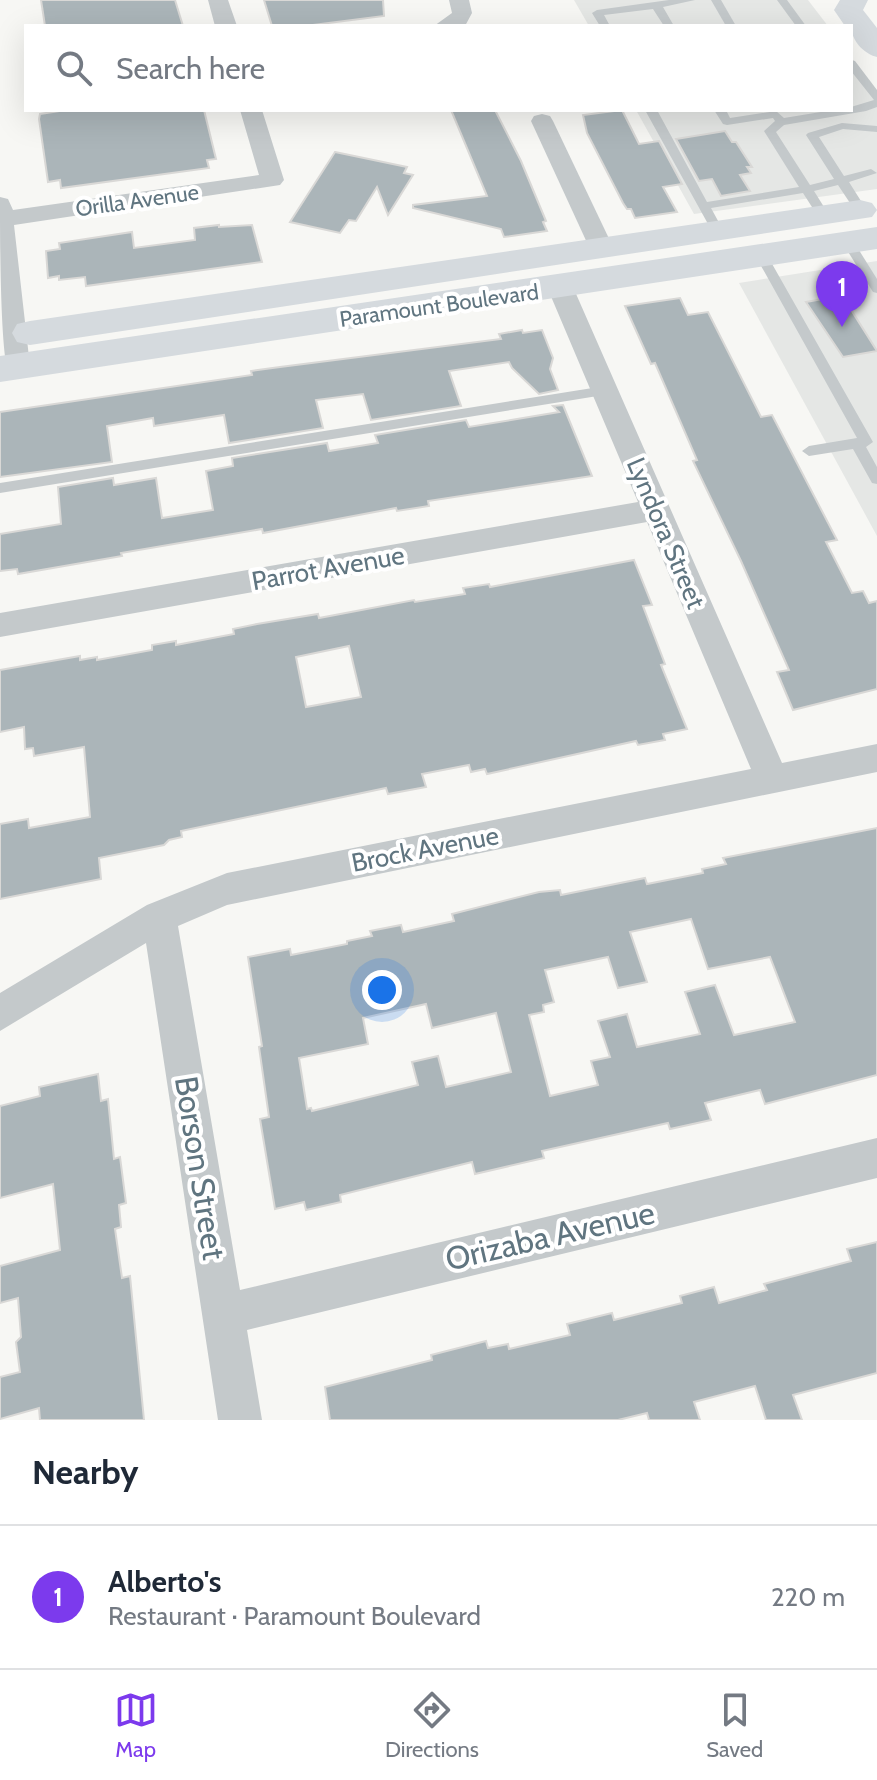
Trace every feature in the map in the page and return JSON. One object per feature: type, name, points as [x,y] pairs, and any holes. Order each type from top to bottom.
[{"type":"main road","points":[[854,0],[848,10],[877,48]]},
{"type":"main road","name":"Paramount Boulevard","points":[[8,352],[601,247],[710,218],[815,202],[866,224]]},
{"type":"main road","name":"Paramount Boulevard","points":[[8,352],[560,287],[761,255],[866,224]]},
{"type":"street","points":[[218,0],[225,24]]},
{"type":"street","points":[[451,24],[462,13],[459,0]]},
{"type":"street","name":"Orilla Avenue","points":[[1,212],[272,180],[252,112]]},
{"type":"street","points":[[542,121],[601,247]]},
{"type":"street","points":[[1,212],[8,352]]},
{"type":"street","name":"Lyndora Street","points":[[560,287],[772,779]]},
{"type":"street","name":"Parrot Avenue","points":[[0,625],[656,510]]},
{"type":"street","name":"Brock Avenue","points":[[0,1013],[102,947],[159,916],[227,889],[877,758]]},
{"type":"street","name":"Borson Street","points":[[159,916],[240,1420]]},
{"type":"street","name":"Orizaba Avenue","points":[[224,1315],[877,1158]]},
{"type":"lane","points":[[591,0],[604,24]]},
{"type":"lane","points":[[597,13],[690,0]]},
{"type":"lane","points":[[716,0],[730,24]]},
{"type":"lane","points":[[782,0],[800,24]]},
{"type":"lane","points":[[656,5],[668,24]]},
{"type":"lane","points":[[853,66],[877,100],[866,108],[853,109]]},
{"type":"lane","points":[[652,112],[710,218]]},
{"type":"lane","points":[[721,112],[727,122],[815,112]]},
{"type":"lane","points":[[777,115],[770,131],[815,202],[839,179],[871,173]]},
{"type":"lane","points":[[877,129],[842,126],[812,135],[866,224],[877,288]]},
{"type":"lane","points":[[761,255],[867,442],[877,479]]},
{"type":"lane","points":[[0,488],[605,391]]},
{"type":"lane","points":[[809,451],[867,442]]},
{"type":"shaded area","points":[[574,0],[808,0],[826,24],[588,24]]},
{"type":"shaded area","points":[[853,60],[877,92],[877,189],[694,214],[637,112],[853,112]]},
{"type":"shaded area","points":[[877,261],[877,536],[739,283]]},
{"type":"building","points":[[41,0],[175,0],[182,24],[45,24]]},
{"type":"building","points":[[264,0],[383,0],[384,16],[321,24],[271,24]]},
{"type":"building","points":[[204,112],[216,159],[207,160],[209,168],[61,188],[60,180],[48,182],[40,114]]},
{"type":"building","points":[[452,112],[496,112],[521,161],[546,221],[543,222],[547,231],[504,237],[501,229],[413,208],[413,205],[487,196]]},
{"type":"building","points":[[623,112],[639,144],[659,141],[682,184],[663,187],[677,212],[635,218],[631,209],[623,203],[587,133],[583,115]]},
{"type":"building","points":[[725,131],[752,167],[747,167],[751,173],[740,175],[750,191],[721,196],[712,179],[699,181],[676,139]]},
{"type":"building","points":[[335,152],[407,167],[404,173],[413,175],[388,215],[377,187],[356,221],[349,220],[340,233],[290,222]]},
{"type":"building","points":[[252,225],[262,262],[86,286],[85,277],[48,278],[46,251],[60,249],[59,243],[132,232],[134,248],[195,240],[194,228]]},
{"type":"building","points":[[839,296],[877,351],[843,357],[806,302]]},
{"type":"building","points":[[680,298],[688,315],[708,312],[761,417],[772,415],[837,540],[826,542],[852,593],[863,591],[869,603],[877,601],[877,689],[793,710],[777,672],[789,670],[693,461],[697,460],[655,363],[651,364],[625,306]]},
{"type":"building","points":[[522,330],[523,333],[542,330],[553,358],[550,369],[558,390],[539,394],[509,362],[449,371],[461,406],[371,420],[363,394],[316,400],[323,428],[229,443],[224,415],[154,426],[153,418],[107,426],[112,462],[0,477],[0,412],[252,375],[251,371],[501,339],[499,334]]},
{"type":"building","points":[[563,405],[592,476],[428,501],[429,506],[397,511],[396,508],[263,533],[262,529],[121,553],[122,556],[18,574],[17,569],[0,571],[0,534],[61,524],[58,487],[113,478],[114,485],[156,478],[162,518],[213,510],[206,471],[233,466],[232,458],[327,443],[329,451],[378,443],[375,435],[466,420],[469,427],[559,412],[553,406]]},
{"type":"building","points":[[634,560],[652,605],[643,606],[665,664],[661,665],[687,729],[663,734],[665,740],[638,745],[636,741],[487,774],[485,769],[471,772],[469,765],[422,774],[426,787],[388,794],[386,788],[181,831],[182,837],[169,840],[164,845],[99,858],[101,879],[0,899],[0,824],[28,819],[29,828],[90,817],[84,747],[34,756],[33,748],[25,749],[24,727],[0,732],[0,670],[80,656],[80,660],[97,657],[97,660],[152,650],[152,645],[176,641],[176,645],[234,634],[233,629],[257,624],[318,614],[319,618],[465,594],[463,588],[489,584],[490,587]],"holes":[[[349,646],[361,697],[306,707],[296,657]]]},
{"type":"building","points":[[877,828],[877,1075],[765,1104],[760,1090],[705,1103],[711,1120],[670,1129],[668,1123],[542,1151],[544,1158],[475,1174],[472,1162],[340,1195],[341,1202],[306,1210],[304,1202],[275,1209],[260,1119],[269,1117],[248,957],[290,949],[291,955],[347,944],[347,941],[372,936],[370,931],[401,925],[403,932],[454,921],[452,914],[539,892],[560,890],[561,895],[645,878],[647,884],[703,873],[702,869],[726,864],[723,858]],"holes":[[[691,919],[708,969],[770,957],[795,1022],[734,1035],[715,985],[685,992],[700,1034],[637,1047],[627,1014],[598,1021],[610,1057],[591,1061],[598,1085],[550,1096],[529,1015],[544,1012],[543,1005],[554,1002],[545,970],[608,957],[618,988],[647,982],[630,932]],[[426,1004],[432,1028],[496,1013],[511,1072],[446,1087],[438,1056],[412,1062],[418,1085],[312,1111],[311,1108],[307,1109],[299,1058],[368,1044],[363,1018]]]},
{"type":"building","points":[[98,1074],[101,1101],[108,1099],[114,1159],[120,1157],[126,1203],[119,1205],[121,1227],[115,1229],[122,1278],[130,1276],[144,1420],[40,1420],[39,1408],[0,1419],[0,1377],[20,1372],[16,1342],[21,1337],[18,1298],[0,1303],[0,1266],[60,1250],[53,1184],[0,1198],[0,1106],[40,1096],[39,1087]]},
{"type":"building","points":[[877,1242],[877,1373],[793,1395],[802,1420],[766,1420],[755,1386],[694,1402],[700,1420],[649,1420],[647,1413],[618,1420],[330,1420],[325,1387],[432,1360],[431,1355],[486,1341],[488,1348],[508,1344],[509,1349],[570,1335],[567,1324],[612,1313],[614,1320],[682,1303],[680,1296],[714,1287],[719,1303],[767,1290],[764,1284],[851,1261],[847,1249]]},
{"type":"place","name":"Alberto's","points":[[842,327]]}]
